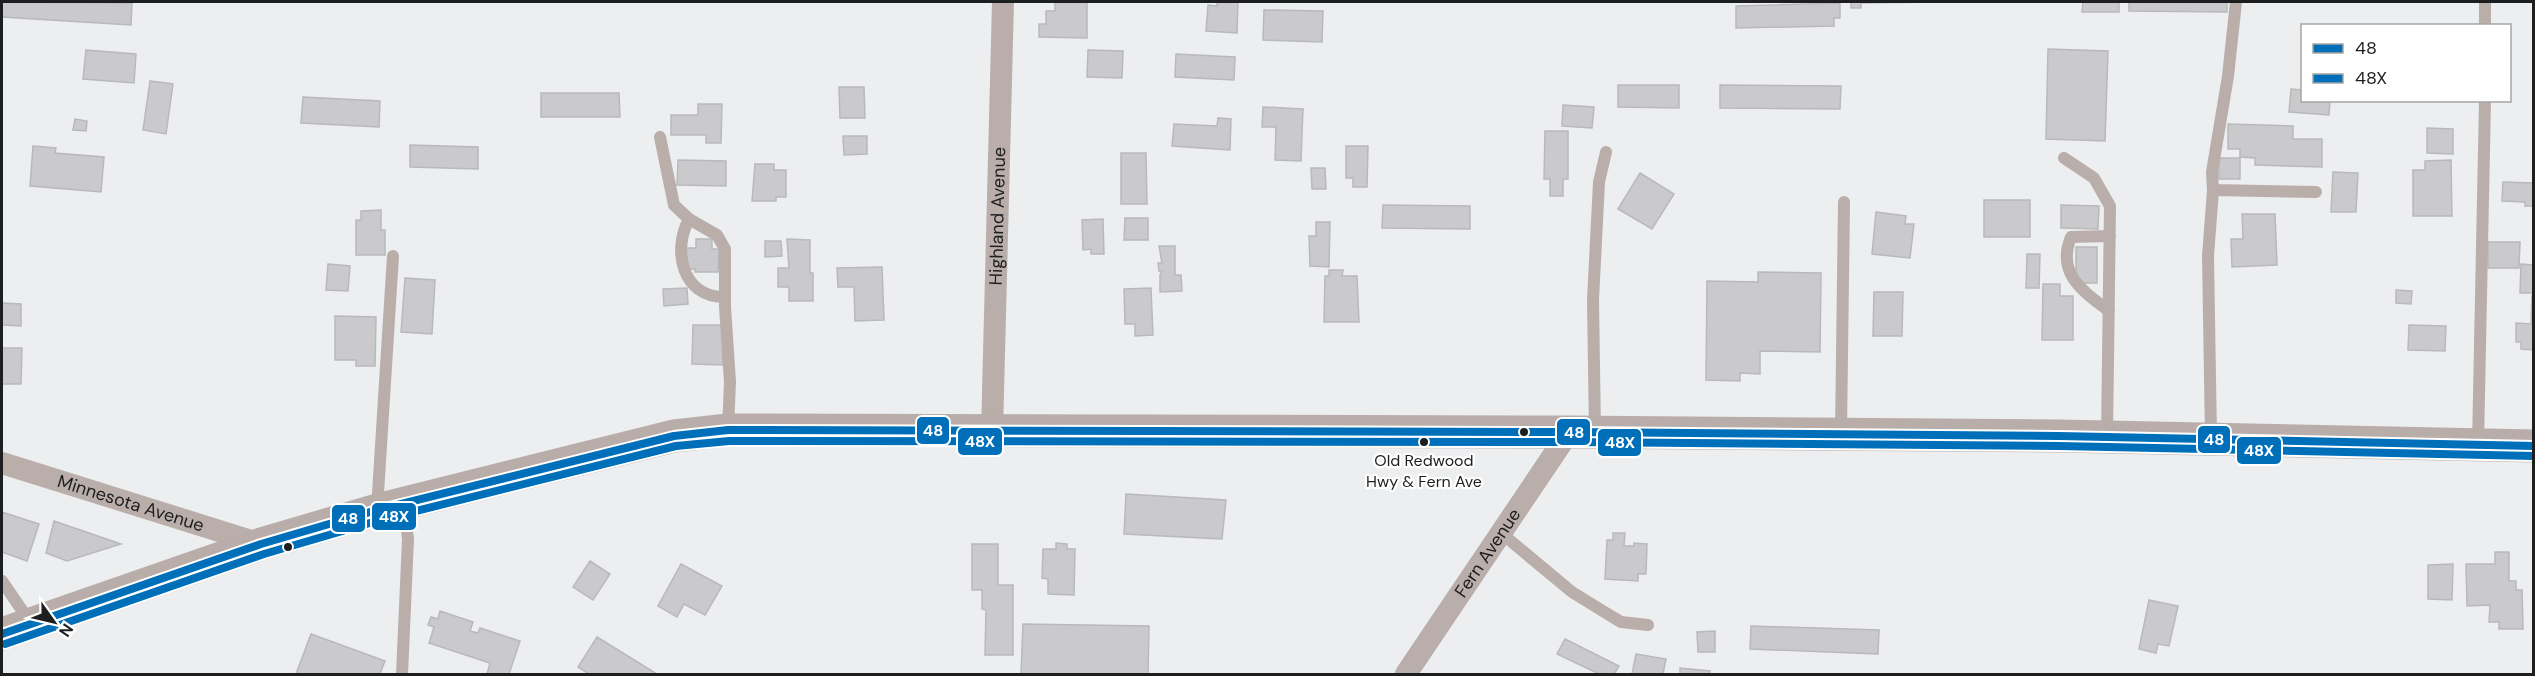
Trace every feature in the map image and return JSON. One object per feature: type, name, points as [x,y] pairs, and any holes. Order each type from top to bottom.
[{"type":"main road","points":[[16,628],[261,544],[391,507],[674,436],[728,430],[1582,432],[2107,437],[2534,446]]},
{"type":"street","name":"Highland Avenue","points":[[992,432],[1004,2]]},
{"type":"street","name":"Fern Avenue","points":[[1406,675],[1501,533],[1582,432]]},
{"type":"street","name":"Minnesota Avenue","points":[[2,463],[261,544]]},
{"type":"lane","points":[[2211,440],[2208,256],[2214,151],[2228,76],[2236,2]]},
{"type":"lane","points":[[2485,2],[2486,24]]},
{"type":"lane","points":[[2478,445],[2485,102]]},
{"type":"lane","points":[[660,137],[674,205],[689,219],[717,235],[725,249],[725,297],[730,382],[728,430]]},
{"type":"lane","points":[[1582,432],[1594,288],[1599,182],[1606,152]]},
{"type":"lane","points":[[2064,158],[2094,178],[2110,206],[2107,437]]},
{"type":"lane","points":[[2213,190],[2316,192]]},
{"type":"lane","points":[[1841,436],[1844,202]]},
{"type":"lane","points":[[689,219],[681,244],[682,268],[702,292],[715,297],[725,297]]},
{"type":"lane","points":[[2109,311],[2074,282],[2068,272],[2068,244],[2070,237],[2076,235],[2110,236]]},
{"type":"lane","points":[[393,256],[391,507],[408,539],[402,675]]},
{"type":"lane","points":[[1501,533],[1572,592],[1621,621],[1648,625]]},
{"type":"lane","points":[[2,581],[16,628]]},
{"type":"building","points":[[2,2],[132,3],[131,25],[2,17]]},
{"type":"building","points":[[1055,2],[1087,2],[1087,38],[1039,37],[1039,24],[1046,24],[1046,11],[1055,11]]},
{"type":"building","points":[[1217,2],[1238,2],[1237,33],[1206,31],[1208,5],[1217,6]]},
{"type":"building","points":[[1851,2],[1934,2],[1861,3],[1861,8],[1851,8]]},
{"type":"building","points":[[2083,2],[2119,2],[2119,12],[2082,12]]},
{"type":"building","points":[[2129,2],[2227,2],[2227,12],[2129,11]]},
{"type":"building","points":[[1840,3],[1840,18],[1834,18],[1834,26],[1736,28],[1736,6]]},
{"type":"building","points":[[1264,10],[1323,11],[1322,42],[1263,40]]},
{"type":"building","points":[[2048,49],[2108,51],[2105,141],[2046,139]]},
{"type":"building","points":[[86,50],[136,54],[134,83],[83,79]]},
{"type":"building","points":[[1088,50],[1123,51],[1122,78],[1087,77]]},
{"type":"building","points":[[1176,54],[1235,57],[1234,80],[1175,77]]},
{"type":"building","points":[[150,81],[173,84],[166,134],[143,130]]},
{"type":"building","points":[[1618,85],[1679,85],[1679,108],[1618,107]]},
{"type":"building","points":[[1720,85],[1841,86],[1840,109],[1720,108]]},
{"type":"building","points":[[839,87],[864,87],[865,118],[840,118]]},
{"type":"building","points":[[2291,89],[2301,90],[2301,102],[2330,102],[2329,115],[2289,112]]},
{"type":"building","points":[[541,93],[619,93],[620,117],[541,117]]},
{"type":"building","points":[[303,97],[380,101],[379,127],[301,123]]},
{"type":"building","points":[[698,104],[722,104],[721,143],[706,143],[706,135],[671,135],[671,115],[698,115]]},
{"type":"building","points":[[1563,105],[1594,107],[1592,128],[1562,126]]},
{"type":"building","points":[[1263,107],[1303,109],[1301,161],[1275,160],[1276,127],[1262,127]]},
{"type":"building","points":[[1218,118],[1231,119],[1230,150],[1172,146],[1174,124],[1217,126]]},
{"type":"building","points":[[75,119],[87,121],[86,131],[73,130]]},
{"type":"building","points":[[2228,124],[2293,126],[2293,139],[2322,139],[2322,167],[2255,165],[2255,158],[2240,157],[2240,149],[2228,149]]},
{"type":"building","points":[[2427,128],[2453,129],[2453,154],[2427,153]]},
{"type":"building","points":[[1545,131],[1568,131],[1568,179],[1563,179],[1563,196],[1550,196],[1550,179],[1544,179]]},
{"type":"building","points":[[843,136],[867,136],[867,154],[844,155]]},
{"type":"building","points":[[410,145],[478,147],[478,169],[410,167]]},
{"type":"building","points":[[33,146],[56,148],[55,153],[104,157],[101,192],[30,186]]},
{"type":"building","points":[[1346,146],[1368,146],[1367,187],[1353,187],[1353,178],[1346,178]]},
{"type":"building","points":[[1121,153],[1146,153],[1147,204],[1121,204]]},
{"type":"building","points":[[2219,158],[2240,158],[2240,179],[2219,179]]},
{"type":"building","points":[[678,160],[726,161],[726,186],[677,185]]},
{"type":"building","points":[[2451,160],[2452,216],[2413,216],[2413,170],[2425,170],[2425,161]]},
{"type":"building","points":[[755,164],[774,164],[774,170],[786,170],[786,197],[776,197],[776,201],[752,201]]},
{"type":"building","points":[[1311,168],[1325,168],[1326,189],[1312,189]]},
{"type":"building","points":[[2333,172],[2358,173],[2356,212],[2331,212]]},
{"type":"building","points":[[1640,173],[1674,194],[1652,229],[1618,209]]},
{"type":"building","points":[[2503,182],[2534,183],[2534,206],[2525,206],[2525,202],[2502,201]]},
{"type":"building","points":[[1984,200],[2030,200],[2030,237],[1984,237]]},
{"type":"building","points":[[1383,205],[1470,206],[1470,229],[1382,228]]},
{"type":"building","points":[[2061,205],[2099,206],[2098,229],[2061,228]]},
{"type":"building","points":[[381,210],[381,230],[385,230],[385,255],[356,255],[356,220],[361,220],[361,211]]},
{"type":"building","points":[[1876,212],[1906,216],[1905,224],[1914,224],[1910,258],[1872,254]]},
{"type":"building","points":[[2242,214],[2275,214],[2277,265],[2232,267],[2231,239],[2243,239]]},
{"type":"building","points":[[1125,218],[1148,218],[1148,240],[1124,240]]},
{"type":"building","points":[[1103,219],[1104,254],[1091,254],[1091,249],[1083,250],[1082,220]]},
{"type":"building","points":[[1316,222],[1330,222],[1329,267],[1310,266],[1309,236],[1316,236]]},
{"type":"building","points":[[696,239],[712,239],[712,249],[719,249],[718,272],[695,272],[695,269],[686,269],[686,248],[696,248]]},
{"type":"building","points":[[787,239],[810,240],[813,301],[789,301],[789,287],[778,287],[778,268],[789,268]]},
{"type":"building","points":[[765,241],[781,241],[782,256],[765,257]]},
{"type":"building","points":[[2488,242],[2520,242],[2519,268],[2488,268]]},
{"type":"building","points":[[1159,246],[1175,246],[1175,275],[1181,275],[1182,291],[1160,292],[1162,271],[1159,271],[1158,263],[1162,263]]},
{"type":"building","points":[[2076,247],[2097,247],[2097,283],[2076,283]]},
{"type":"building","points":[[2027,254],[2040,254],[2039,288],[2026,288]]},
{"type":"building","points":[[328,264],[350,266],[348,291],[326,290]]},
{"type":"building","points":[[2521,264],[2534,265],[2534,293],[2520,293]]},
{"type":"building","points":[[882,267],[884,320],[855,321],[854,287],[838,287],[837,268]]},
{"type":"building","points":[[1329,270],[1343,270],[1342,276],[1357,276],[1359,322],[1324,322],[1325,276],[1329,276]]},
{"type":"building","points":[[1758,272],[1821,273],[1820,352],[1760,351],[1760,374],[1740,373],[1740,381],[1706,380],[1707,281],[1758,282]]},
{"type":"building","points":[[405,278],[435,280],[432,334],[401,332]]},
{"type":"building","points":[[2043,284],[2060,284],[2060,296],[2073,296],[2073,340],[2042,340]]},
{"type":"building","points":[[687,288],[688,304],[664,306],[663,289]]},
{"type":"building","points":[[1151,288],[1153,335],[1135,336],[1135,324],[1125,324],[1124,289]]},
{"type":"building","points":[[2396,290],[2412,291],[2411,304],[2396,303]]},
{"type":"building","points":[[1874,292],[1903,292],[1902,336],[1873,336]]},
{"type":"building","points":[[2532,295],[2534,350],[2521,349],[2521,342],[2516,342],[2516,323],[2531,324]]},
{"type":"building","points":[[2,303],[21,304],[21,326],[2,325]]},
{"type":"building","points":[[335,316],[376,317],[375,366],[356,366],[356,360],[335,360]]},
{"type":"building","points":[[693,325],[723,325],[723,365],[692,364]]},
{"type":"building","points":[[2409,325],[2446,326],[2445,351],[2408,350]]},
{"type":"building","points":[[2,348],[22,348],[21,384],[2,384]]},
{"type":"building","points":[[1126,494],[1226,500],[1222,539],[1124,534]]},
{"type":"building","points":[[2,512],[39,524],[27,561],[2,552]]},
{"type":"building","points":[[54,521],[121,544],[67,561],[46,553]]},
{"type":"building","points":[[1613,533],[1625,533],[1624,546],[1634,546],[1634,543],[1647,544],[1646,574],[1638,574],[1638,581],[1605,579],[1607,540],[1613,540]]},
{"type":"building","points":[[1056,543],[1067,544],[1067,549],[1075,549],[1074,595],[1048,594],[1048,579],[1042,578],[1043,549],[1056,549]]},
{"type":"building","points":[[972,544],[998,544],[998,585],[1013,585],[1013,655],[985,655],[986,610],[982,609],[982,590],[972,590]]},
{"type":"building","points":[[2495,552],[2509,552],[2509,581],[2516,581],[2516,590],[2522,590],[2523,629],[2499,629],[2499,622],[2489,622],[2490,605],[2467,606],[2466,564],[2495,564]]},
{"type":"building","points":[[590,561],[610,574],[593,600],[573,587]]},
{"type":"building","points":[[681,564],[722,586],[705,615],[684,604],[677,617],[658,606]]},
{"type":"building","points":[[2453,564],[2452,600],[2428,599],[2428,565]]},
{"type":"building","points":[[2149,600],[2178,606],[2169,646],[2158,644],[2156,653],[2139,649]]},
{"type":"building","points":[[440,611],[473,622],[470,631],[478,633],[480,628],[520,641],[509,674],[487,674],[490,663],[429,643],[434,627],[428,625],[431,617],[438,619]]},
{"type":"building","points":[[1023,624],[1149,626],[1148,674],[1021,674]]},
{"type":"building","points":[[1751,626],[1879,630],[1878,654],[1750,649]]},
{"type":"building","points":[[1715,631],[1715,652],[1698,652],[1697,632]]},
{"type":"building","points":[[311,634],[385,661],[380,674],[296,674]]},
{"type":"building","points":[[597,637],[657,674],[589,674],[578,667]]},
{"type":"building","points":[[1565,639],[1619,666],[1614,674],[1599,674],[1557,654]]},
{"type":"building","points":[[1636,654],[1666,659],[1663,674],[1632,674]]},
{"type":"building","points":[[1680,668],[1710,671],[1710,674],[1680,674]]},
{"type":"transit line","name":"48","points":[[2,634],[261,544],[377,510],[674,436],[728,430],[2059,436],[2534,446]]},
{"type":"transit line","name":"48X","points":[[5,644],[264,554],[380,520],[676,446],[729,441],[1569,442],[2059,446],[2534,456]]},
{"type":"place","name":"Old Redwood Hwy & Fern Ave","points":[[1424,442]]}]
